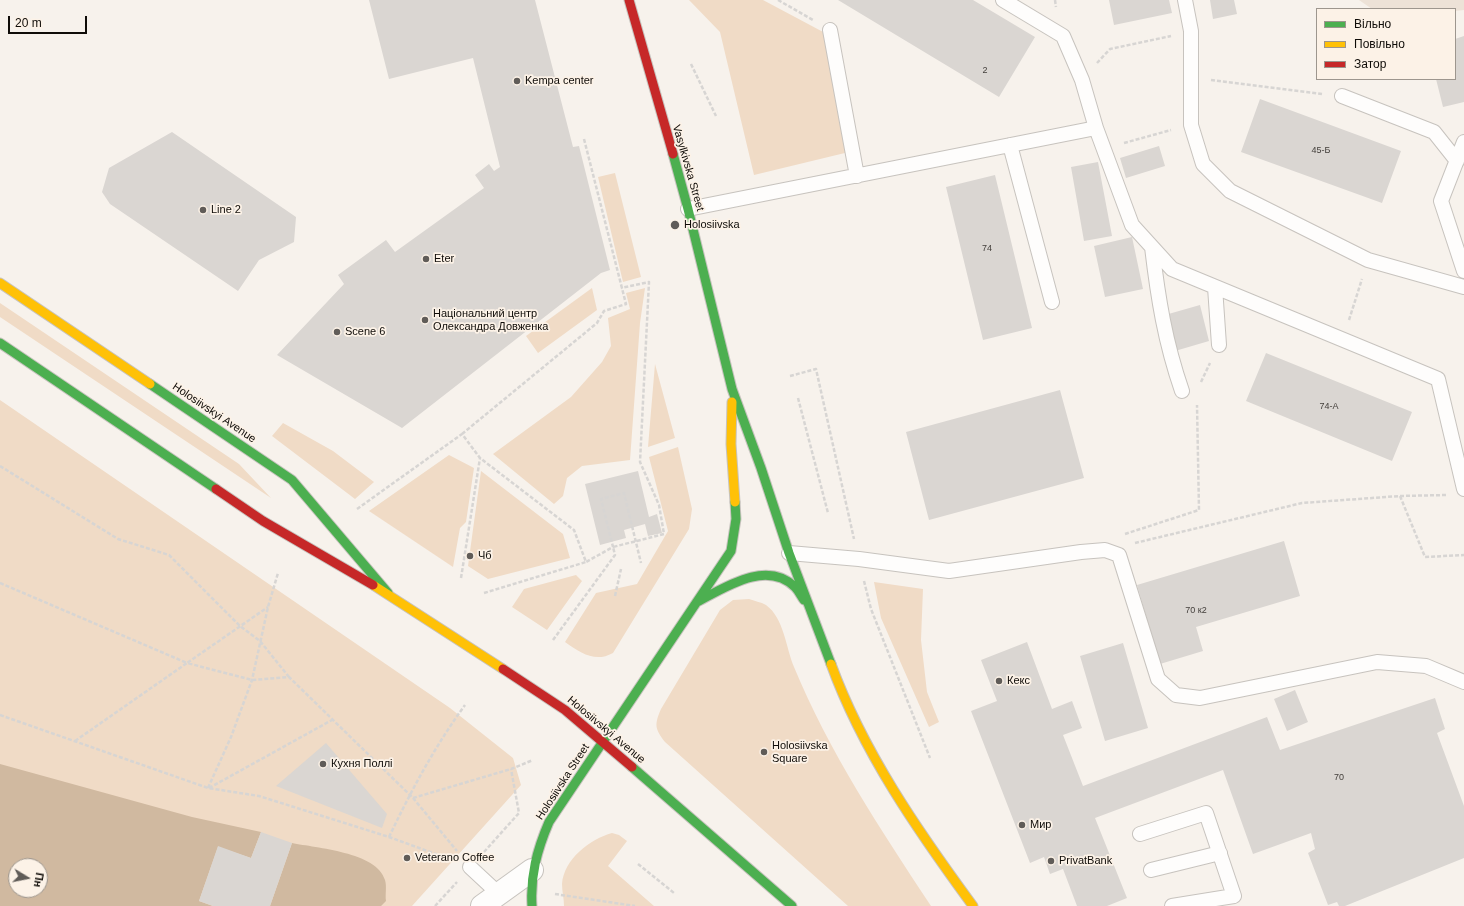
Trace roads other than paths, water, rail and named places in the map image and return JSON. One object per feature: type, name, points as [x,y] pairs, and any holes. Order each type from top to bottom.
[{"type":"main road","name":"Vasylkivska Street","points":[[629,0],[688,209],[732,389]]},
{"type":"main road","name":"Holosiivskyi Avenue","points":[[0,283],[292,480],[388,594]]},
{"type":"main road","name":"Holosiivskyi Avenue","points":[[0,342],[263,521],[388,594],[565,710],[792,906]]},
{"type":"main road","points":[[732,389],[761,468],[789,553],[832,668],[851,710],[876,758],[932,850],[973,906]]},
{"type":"main road","points":[[603,742],[731,551],[736,519],[731,444],[732,389]]},
{"type":"main road","points":[[697,603],[733,583],[752,576],[771,575],[784,580],[795,587],[811,610]]},
{"type":"main road","name":"Holosiivska Street","points":[[532,906],[530,894],[532,870],[538,847],[549,822],[603,742]]},
{"type":"street","points":[[490,900],[532,870]]},
{"type":"lane","points":[[1003,0],[1063,36],[1082,80],[1096,128],[1132,225],[1172,269],[1438,379],[1464,489]]},
{"type":"lane","points":[[1185,0],[1191,31],[1191,125],[1203,164],[1230,191],[1368,260],[1464,287]]},
{"type":"lane","points":[[830,30],[857,176]]},
{"type":"lane","points":[[1342,96],[1434,132],[1456,161]]},
{"type":"lane","points":[[688,209],[1096,128]]},
{"type":"lane","points":[[1464,142],[1441,201],[1464,271]]},
{"type":"lane","points":[[1010,145],[1052,302]]},
{"type":"lane","points":[[1152,247],[1160,310],[1173,364],[1182,391]]},
{"type":"lane","points":[[1215,287],[1219,345]]},
{"type":"lane","points":[[789,553],[858,559],[949,571],[1081,552],[1105,550],[1119,555],[1158,679],[1176,695],[1200,698],[1378,662],[1426,666],[1464,682]]},
{"type":"lane","points":[[1140,834],[1206,813],[1234,896],[1172,906]]},
{"type":"lane","points":[[1151,870],[1220,853]]},
{"type":"lane","points":[[470,867],[490,900]]},
{"type":"place","name":"Kempa center","points":[[517,81]]},
{"type":"place","name":"Line 2","points":[[203,210]]},
{"type":"place","name":"Holosiivska","points":[[675,225]]},
{"type":"place","name":"Eter","points":[[426,259]]},
{"type":"place","name":"Національний центр Олександра Довженка","points":[[425,320]]},
{"type":"place","name":"Scene 6","points":[[337,332]]},
{"type":"place","name":"Чб","points":[[470,556]]},
{"type":"place","name":"Кекс","points":[[999,681]]},
{"type":"place","name":"Holosiivska Square","points":[[764,752]]},
{"type":"place","name":"Кухня Поллі","points":[[323,764]]},
{"type":"place","name":"Мир","points":[[1022,825]]},
{"type":"place","name":"Veterano Coffee","points":[[407,858]]},
{"type":"place","name":"PrivatBank","points":[[1051,861]]}]
